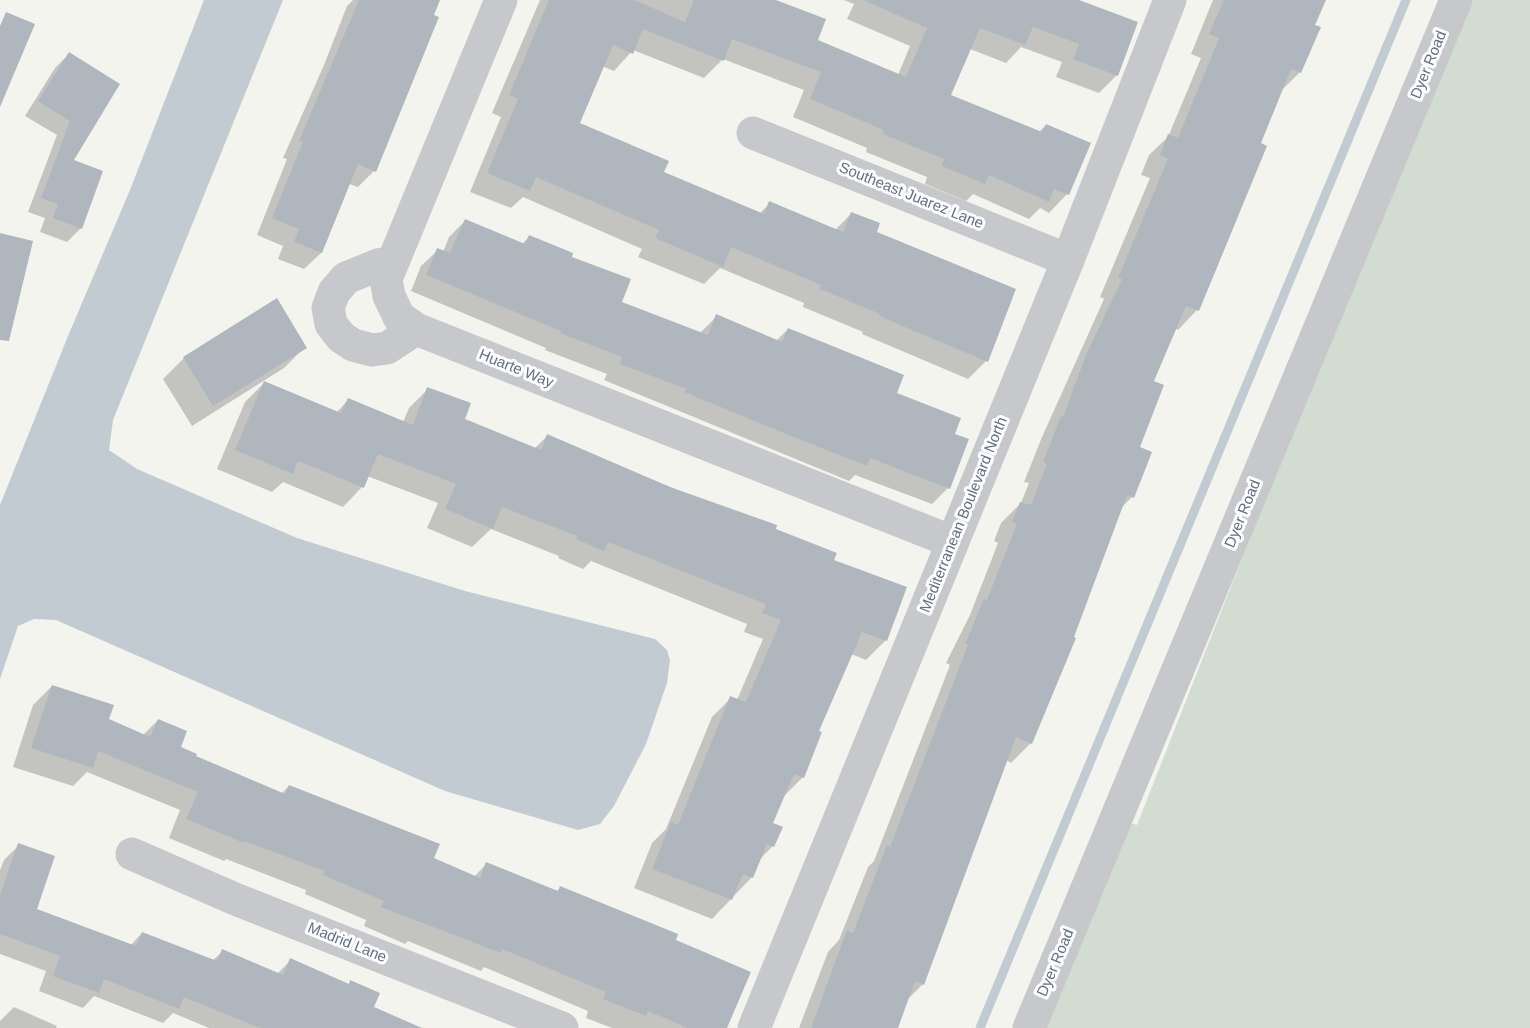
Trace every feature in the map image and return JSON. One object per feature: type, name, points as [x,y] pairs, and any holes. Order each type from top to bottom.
[{"type":"street","name":"Huarte Way","points":[[501,0],[386,279],[389,296],[399,317],[417,329],[953,542]]},
{"type":"street","name":"Mediterranean Boulevard North","points":[[754,1028],[1068,260],[1170,0]]},
{"type":"street","name":"Dyer Road","points":[[1029,1028],[1456,0]]},
{"type":"street","name":"Southeast Juarez Lane","points":[[753,133],[1068,260]]},
{"type":"street","points":[[393,262],[369,268],[345,278],[334,292],[328,308],[331,324],[340,337],[353,345],[372,350],[387,348],[417,329]]},
{"type":"street","name":"Madrid Lane","points":[[132,854],[235,899],[562,1028]]},
{"type":"shaded area","points":[[204,0],[283,0],[113,420],[109,450],[137,469],[297,538],[465,591],[655,639],[667,650],[670,660],[667,683],[646,744],[614,806],[600,824],[578,830],[445,791],[56,620],[34,619],[18,626],[0,679],[0,505],[130,190]]},
{"type":"shaded area","points":[[1462,0],[1530,0],[1530,1028],[1035,1028],[1117,820],[1137,825]]},
{"type":"building","points":[[359,0],[440,0],[434,15],[439,17],[376,172],[358,164],[322,253],[294,242],[299,229],[272,218],[303,142],[299,141]]},
{"type":"building","points":[[549,0],[634,0],[685,22],[694,0],[776,0],[826,19],[818,40],[906,77],[927,28],[863,0],[1079,0],[1138,22],[1118,76],[1073,59],[1079,44],[1033,27],[1025,45],[980,28],[951,95],[1042,132],[1046,124],[1091,143],[1069,195],[1054,189],[1049,202],[989,175],[985,184],[942,166],[944,159],[883,134],[884,130],[810,99],[821,72],[732,39],[724,61],[643,29],[633,54],[613,45],[580,123],[669,161],[664,172],[764,214],[769,201],[843,232],[851,212],[880,223],[877,232],[1016,289],[988,362],[879,316],[880,314],[820,289],[821,285],[731,247],[723,267],[655,238],[659,230],[536,177],[530,191],[487,173],[518,99],[509,95]]},
{"type":"building","points":[[1224,0],[1326,0],[1315,25],[1321,27],[1301,73],[1291,69],[1261,143],[1267,146],[1199,311],[1186,306],[1154,381],[1164,385],[1140,447],[1152,452],[1134,498],[1127,495],[1074,637],[1076,638],[1032,744],[1016,737],[924,985],[915,981],[898,1028],[811,1028],[847,930],[853,933],[887,845],[890,847],[968,645],[965,644],[984,599],[987,600],[1017,524],[1012,522],[1020,502],[1031,505],[1047,464],[1043,462],[1061,416],[1063,417],[1086,355],[1122,279],[1118,278],[1168,159],[1160,155],[1168,134],[1178,138],[1219,38],[1209,34]]},
{"type":"building","points":[[6,12],[35,24],[0,107],[0,26]]},
{"type":"building","points":[[69,52],[120,84],[74,160],[103,171],[82,229],[53,218],[58,204],[41,198],[70,121],[38,101]]},
{"type":"building","points":[[465,219],[525,244],[529,235],[573,253],[572,257],[631,279],[622,302],[708,335],[716,314],[782,342],[788,328],[904,375],[897,393],[961,418],[955,434],[969,439],[950,489],[870,458],[867,466],[796,438],[684,392],[686,389],[620,364],[622,357],[426,275],[437,248],[450,253]]},
{"type":"building","points":[[0,233],[33,241],[9,341],[0,340]]},
{"type":"building","points":[[277,298],[307,348],[213,406],[183,357]]},
{"type":"building","points":[[264,381],[341,413],[348,398],[413,425],[427,387],[471,403],[465,419],[541,450],[547,434],[670,487],[777,525],[776,529],[837,553],[834,560],[907,587],[887,641],[862,632],[819,731],[822,732],[804,778],[794,774],[773,823],[783,827],[774,847],[767,844],[753,878],[743,874],[732,900],[652,869],[671,822],[678,825],[730,696],[746,702],[781,620],[762,613],[766,604],[608,542],[604,551],[576,539],[577,536],[502,507],[493,529],[445,509],[456,484],[378,454],[364,488],[298,461],[293,474],[235,450]]},
{"type":"building","points":[[52,685],[114,705],[109,719],[150,737],[158,719],[187,731],[181,747],[197,754],[196,756],[285,794],[289,785],[440,844],[434,858],[480,878],[486,862],[558,891],[560,886],[678,934],[676,940],[751,972],[727,1028],[688,1028],[648,1011],[646,1016],[603,999],[606,992],[502,949],[501,953],[381,907],[384,901],[323,875],[324,871],[245,841],[244,843],[186,819],[198,792],[98,751],[93,768],[31,748]]},
{"type":"building","points":[[18,843],[55,856],[37,909],[136,946],[142,932],[217,961],[222,949],[283,975],[290,958],[349,984],[350,980],[380,993],[374,1007],[422,1028],[260,1028],[184,997],[179,1009],[104,979],[99,993],[53,976],[60,956],[0,934],[0,895]]},
{"type":"waterway","points":[[980,1028],[1406,0]]}]
